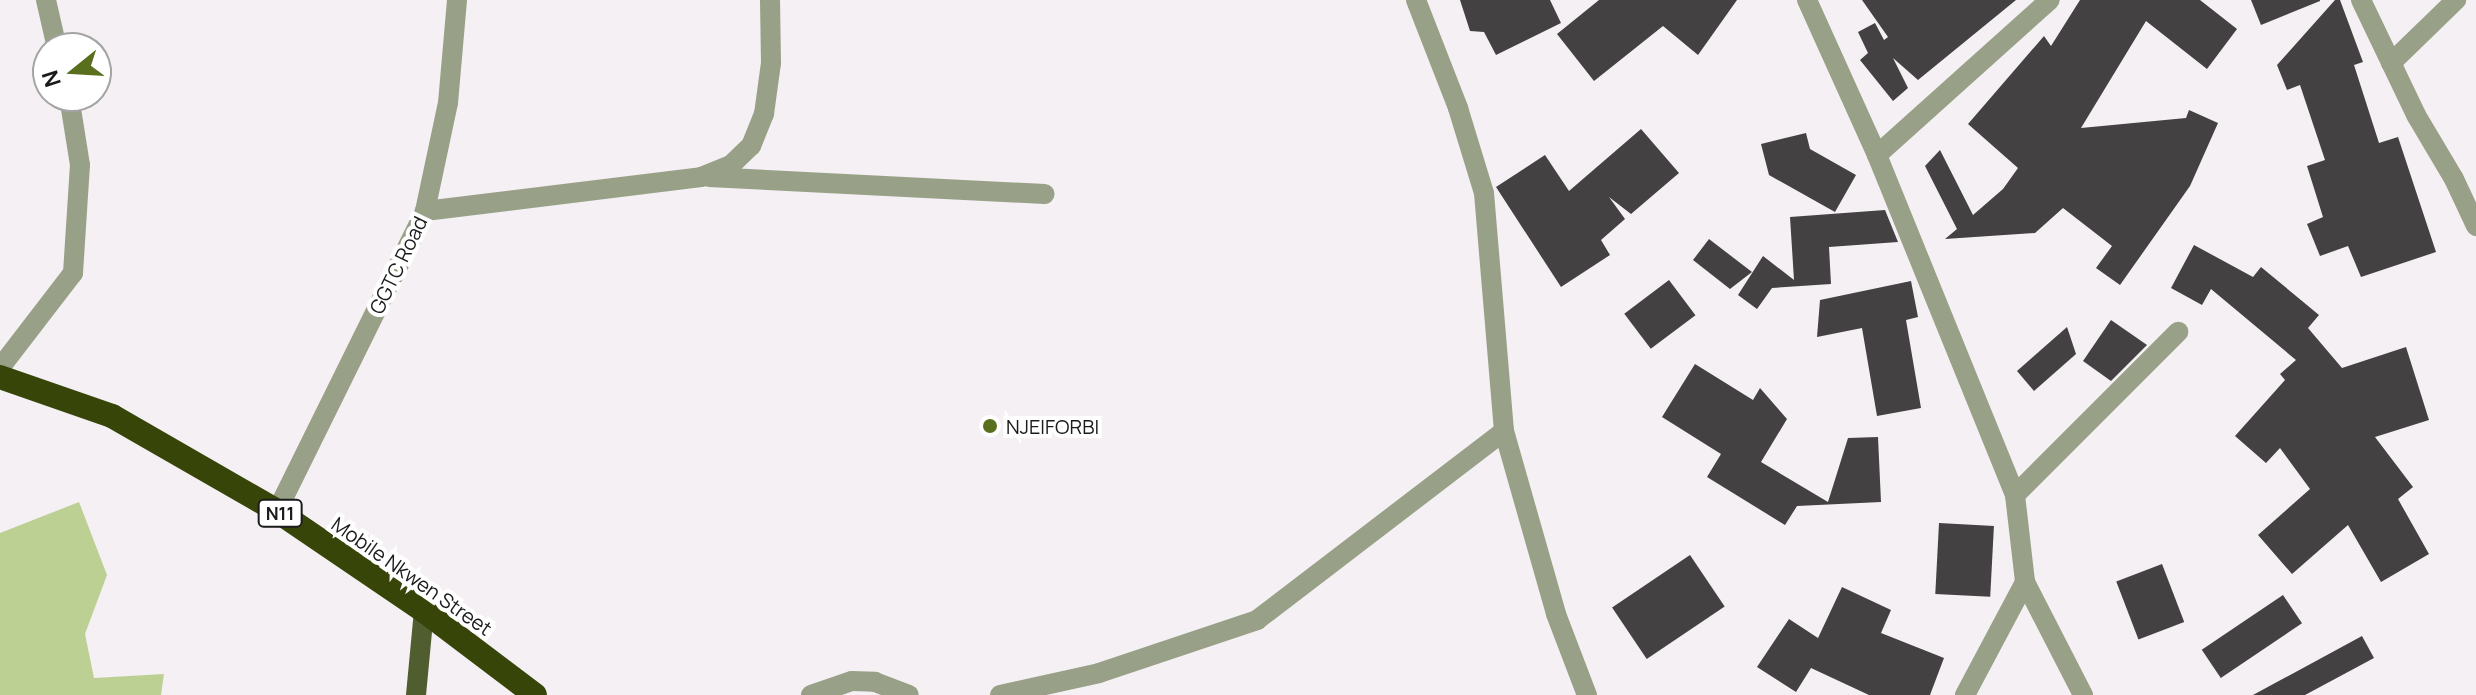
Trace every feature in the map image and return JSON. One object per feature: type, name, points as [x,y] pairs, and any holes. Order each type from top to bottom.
[{"type":"highway","name":"Mobile Nkwen Street","points":[[0,377],[112,416],[277,511],[424,611],[535,695]]},
{"type":"main road","points":[[416,695],[424,611]]},
{"type":"street","points":[[46,0],[53,32]]},
{"type":"street","name":"GGTC Road","points":[[277,511],[425,211],[448,103],[457,0]]},
{"type":"street","points":[[701,177],[731,165],[751,146],[764,114],[771,63],[770,0]]},
{"type":"street","points":[[1416,0],[1458,108],[1484,193],[1504,431],[1556,614],[1587,695]]},
{"type":"street","points":[[1807,0],[1877,155],[2015,495],[2025,582],[2083,695]]},
{"type":"street","points":[[1877,155],[2050,0]]},
{"type":"street","points":[[2361,0],[2476,226]]},
{"type":"street","points":[[2391,63],[2456,0]]},
{"type":"street","points":[[0,368],[73,273],[80,165],[72,112]]},
{"type":"street","points":[[425,211],[701,177],[1045,194]]},
{"type":"street","points":[[2015,495],[2178,332]]},
{"type":"street","points":[[1000,695],[1099,673],[1257,620],[1504,431]]},
{"type":"street","points":[[1965,695],[2025,582]]},
{"type":"street","points":[[811,695],[852,681],[875,682],[909,695]]},
{"type":"green space","points":[[79,502],[107,575],[85,634],[94,678],[164,674],[161,695],[0,695],[0,533]]},
{"type":"building","points":[[1460,0],[1550,0],[1561,23],[1496,55],[1484,32],[1470,31]]},
{"type":"building","points":[[1599,0],[1737,0],[1698,55],[1663,26],[1594,81],[1557,34]]},
{"type":"building","points":[[1862,0],[2016,0],[1918,80],[1893,58],[1908,88],[1893,101],[1860,60],[1868,53],[1858,32],[1875,23],[1884,40],[1888,37]]},
{"type":"building","points":[[2080,0],[2200,0],[2237,29],[2207,69],[2146,21],[2081,128],[2186,118],[2189,110],[2218,123],[2190,186],[2120,285],[2096,268],[2112,246],[2063,208],[2035,233],[1945,239],[1957,229],[1925,166],[1940,150],[1973,215],[2003,189],[2018,168],[1968,124],[2044,36],[2051,46]]},
{"type":"building","points":[[2251,0],[2320,0],[2320,1],[2261,25]]},
{"type":"building","points":[[2335,0],[2340,0],[2363,62],[2354,65],[2379,143],[2398,137],[2436,252],[2361,277],[2348,246],[2320,256],[2307,224],[2323,217],[2307,166],[2325,160],[2300,85],[2287,90],[2277,65]]},
{"type":"building","points":[[1641,129],[1679,173],[1631,214],[1609,197],[1625,219],[1601,240],[1610,255],[1561,287],[1496,187],[1545,155],[1569,191]]},
{"type":"building","points":[[1806,133],[1810,149],[1856,175],[1835,212],[1769,175],[1761,144]]},
{"type":"building","points":[[1885,210],[1898,242],[1829,247],[1831,284],[1772,288],[1757,309],[1738,295],[1763,256],[1794,280],[1790,217]]},
{"type":"building","points":[[1709,239],[1752,272],[1730,289],[1693,260]]},
{"type":"building","points":[[2194,245],[2253,277],[2261,267],[2319,315],[2308,328],[2342,368],[2406,347],[2429,420],[2375,437],[2413,487],[2398,499],[2429,554],[2381,582],[2348,525],[2292,574],[2258,535],[2310,489],[2280,448],[2266,463],[2235,436],[2285,380],[2280,374],[2296,360],[2211,289],[2202,305],[2171,288]]},
{"type":"building","points":[[1669,280],[1695,315],[1651,349],[1624,314]]},
{"type":"building","points":[[1911,281],[1918,317],[1906,320],[1921,408],[1877,416],[1862,328],[1817,337],[1820,300]]},
{"type":"building","points":[[2111,320],[2147,345],[2111,381],[2083,361]]},
{"type":"building","points":[[2067,327],[2076,354],[2034,391],[2017,371]]},
{"type":"building","points":[[1695,364],[1753,400],[1760,388],[1787,419],[1761,462],[1828,502],[1848,438],[1878,437],[1881,502],[1797,506],[1785,525],[1707,477],[1721,454],[1662,417]]},
{"type":"building","points":[[1939,523],[1994,526],[1990,597],[1935,594]]},
{"type":"building","points":[[1690,555],[1725,606],[1647,659],[1612,608]]},
{"type":"building","points":[[2162,564],[2184,622],[2138,639],[2116,582]]},
{"type":"building","points":[[1842,587],[1891,610],[1881,633],[1944,658],[1930,695],[1869,695],[1811,668],[1796,692],[1757,667],[1789,619],[1818,638]]},
{"type":"building","points":[[2283,595],[2302,623],[2221,678],[2202,650]]},
{"type":"building","points":[[2362,636],[2374,658],[2305,695],[2253,695]]},
{"type":"place","name":"NJEIFORBI","points":[[990,426]]}]
